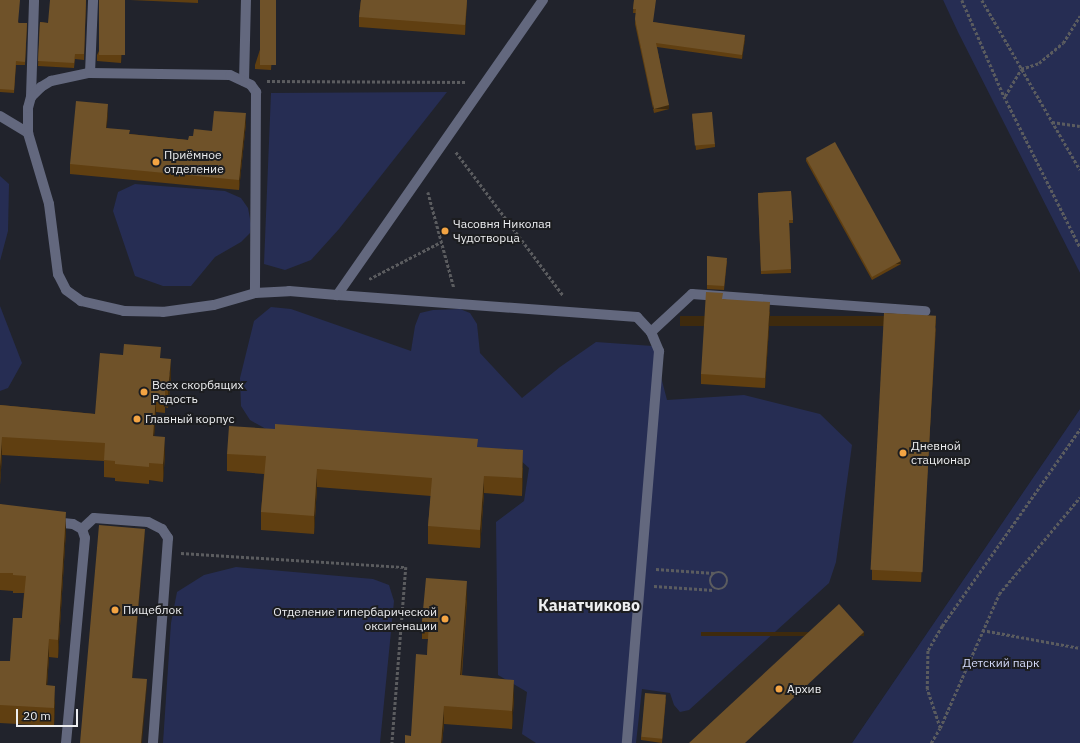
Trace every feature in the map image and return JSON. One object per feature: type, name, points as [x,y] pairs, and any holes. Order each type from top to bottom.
[{"type":"lane","points":[[34,0],[31,97],[28,108],[28,133],[49,204],[58,274],[66,290],[81,301],[124,311],[163,312],[214,306],[256,293],[289,291],[637,317],[651,332],[659,351],[627,743]]},
{"type":"lane","points":[[90,73],[93,0]]},
{"type":"lane","points":[[244,81],[246,0]]},
{"type":"lane","points":[[337,295],[543,0]]},
{"type":"lane","points":[[31,97],[40,87],[51,81],[90,73],[230,75],[251,85],[256,92],[256,293]]},
{"type":"lane","points":[[0,116],[28,133]]},
{"type":"lane","points":[[651,332],[692,294],[925,311]]},
{"type":"lane","points":[[82,529],[94,518],[148,522],[162,529],[168,538],[153,743]]},
{"type":"lane","points":[[44,521],[73,524],[82,529],[85,538],[66,743]]},
{"type":"path","points":[[962,0],[1004,96],[1080,247]]},
{"type":"path","points":[[982,0],[1080,170]]},
{"type":"path","points":[[1004,96],[1021,69],[1039,63],[1063,43],[1080,16]]},
{"type":"path","points":[[244,81],[485,82]]},
{"type":"path","points":[[1051,122],[1080,126]]},
{"type":"path","points":[[446,138],[576,312]]},
{"type":"path","points":[[423,173],[458,304]]},
{"type":"path","points":[[365,281],[441,242]]},
{"type":"path","points":[[940,728],[928,689],[928,650],[942,626],[1080,429]]},
{"type":"path","points":[[931,743],[940,728],[999,594],[1080,497]]},
{"type":"path","points":[[167,552],[406,567],[392,743]]},
{"type":"path","points":[[640,585],[723,590],[728,581],[724,573],[641,568]]},
{"type":"path","points":[[714,573],[709,581],[714,590]]},
{"type":"path","points":[[982,630],[1080,648]]},
{"type":"shaded area","points":[[0,0],[943,0],[1080,273],[1080,409],[852,743],[0,743]]},
{"type":"green space","points":[[943,0],[1080,0],[1080,273],[958,32]]},
{"type":"green space","points":[[447,92],[339,229],[311,260],[285,270],[264,264],[271,93]]},
{"type":"green space","points":[[0,176],[9,184],[8,231],[0,261]]},
{"type":"green space","points":[[135,184],[225,191],[241,198],[248,208],[251,224],[250,233],[241,242],[215,257],[191,286],[163,286],[135,276],[113,211],[118,192]]},
{"type":"green space","points":[[0,306],[22,363],[8,388],[0,391]]},
{"type":"green space","points":[[271,307],[291,309],[411,351],[415,326],[420,313],[433,310],[460,309],[470,313],[477,324],[480,353],[522,398],[560,367],[596,342],[653,346],[667,400],[744,395],[820,414],[852,445],[836,562],[829,583],[689,710],[680,712],[674,705],[670,693],[642,689],[636,743],[536,743],[522,734],[527,692],[498,675],[496,522],[524,501],[529,468],[519,459],[266,429],[250,420],[241,406],[240,378],[254,321]]},
{"type":"green space","name":"Детский парк","points":[[1080,409],[1080,743],[852,743]]},
{"type":"green space","points":[[236,567],[373,579],[389,585],[394,601],[380,743],[163,743],[171,623],[177,592],[204,575]]},
{"type":"building","points":[[0,0],[20,0],[18,23],[27,23],[25,62],[16,61],[14,90],[0,89]]},
{"type":"building","points":[[50,0],[86,0],[84,54],[75,54],[74,63],[38,61],[40,22],[48,23]]},
{"type":"building","points":[[99,0],[125,0],[125,55],[99,55]]},
{"type":"building","points":[[260,0],[276,0],[276,65],[260,65]]},
{"type":"building","points":[[361,0],[467,0],[465,25],[359,17]]},
{"type":"building","points":[[634,0],[656,0],[653,22],[745,35],[742,55],[656,43],[669,105],[654,109],[635,19],[636,9],[633,9]]},
{"type":"building","name":"Приёмное отделение","points":[[76,101],[108,104],[106,128],[130,130],[129,134],[188,140],[189,136],[193,136],[194,129],[212,131],[214,111],[246,113],[239,180],[70,164]]},
{"type":"building","points":[[712,112],[715,144],[695,146],[692,114]]},
{"type":"building","points":[[835,142],[901,261],[872,277],[806,158]]},
{"type":"building","points":[[791,191],[793,220],[789,220],[791,269],[761,271],[758,193]]},
{"type":"building","points":[[707,256],[727,258],[724,286],[707,285]]},
{"type":"building","points":[[706,292],[723,293],[722,299],[770,302],[765,378],[701,374]]},
{"type":"building","name":"Дневной стационар","points":[[884,313],[936,316],[922,572],[871,570]]},
{"type":"building","points":[[124,344],[161,347],[160,358],[171,359],[168,390],[165,390],[165,396],[156,395],[153,436],[165,437],[163,464],[149,463],[149,467],[115,464],[115,461],[104,460],[105,443],[2,437],[0,467],[0,405],[95,414],[100,353],[123,355]]},
{"type":"building","points":[[275,424],[478,439],[477,447],[523,450],[522,478],[484,476],[480,530],[428,526],[432,478],[317,469],[314,516],[261,512],[266,456],[227,454],[229,426],[275,429]]},
{"type":"building","points":[[0,504],[66,512],[58,640],[49,639],[46,685],[55,686],[54,708],[0,705],[0,661],[10,661],[13,618],[22,618],[26,576],[13,575],[13,573],[0,573]]},
{"type":"building","name":"Пищеблок","points":[[99,525],[145,529],[132,678],[147,679],[141,743],[80,743]]},
{"type":"building","name":"Отделение гипербарической оксигенации","points":[[426,578],[467,581],[460,675],[514,680],[512,711],[444,706],[441,743],[405,743],[405,735],[411,736],[416,654],[427,655],[429,622],[422,621]]},
{"type":"building","name":"Архив","points":[[839,604],[864,632],[745,743],[689,743]]},
{"type":"building","points":[[645,693],[666,695],[662,739],[641,737]]},
{"type":"place","name":"Приёмное отделение","points":[[156,162]]},
{"type":"place","name":"Часовня Николая Чудотворца","points":[[445,231]]},
{"type":"place","name":"Всех скорбящих Радость","points":[[144,392]]},
{"type":"place","name":"Главный корпус","points":[[137,419]]},
{"type":"place","name":"Дневной стационар","points":[[903,453]]},
{"type":"place","name":"Пищеблок","points":[[115,610]]},
{"type":"place","name":"Отделение гипербарической оксигенации","points":[[445,619]]},
{"type":"place","name":"Архив","points":[[779,689]]},
{"type":"district","name":"Канатчиково","points":[[589,605]]}]
